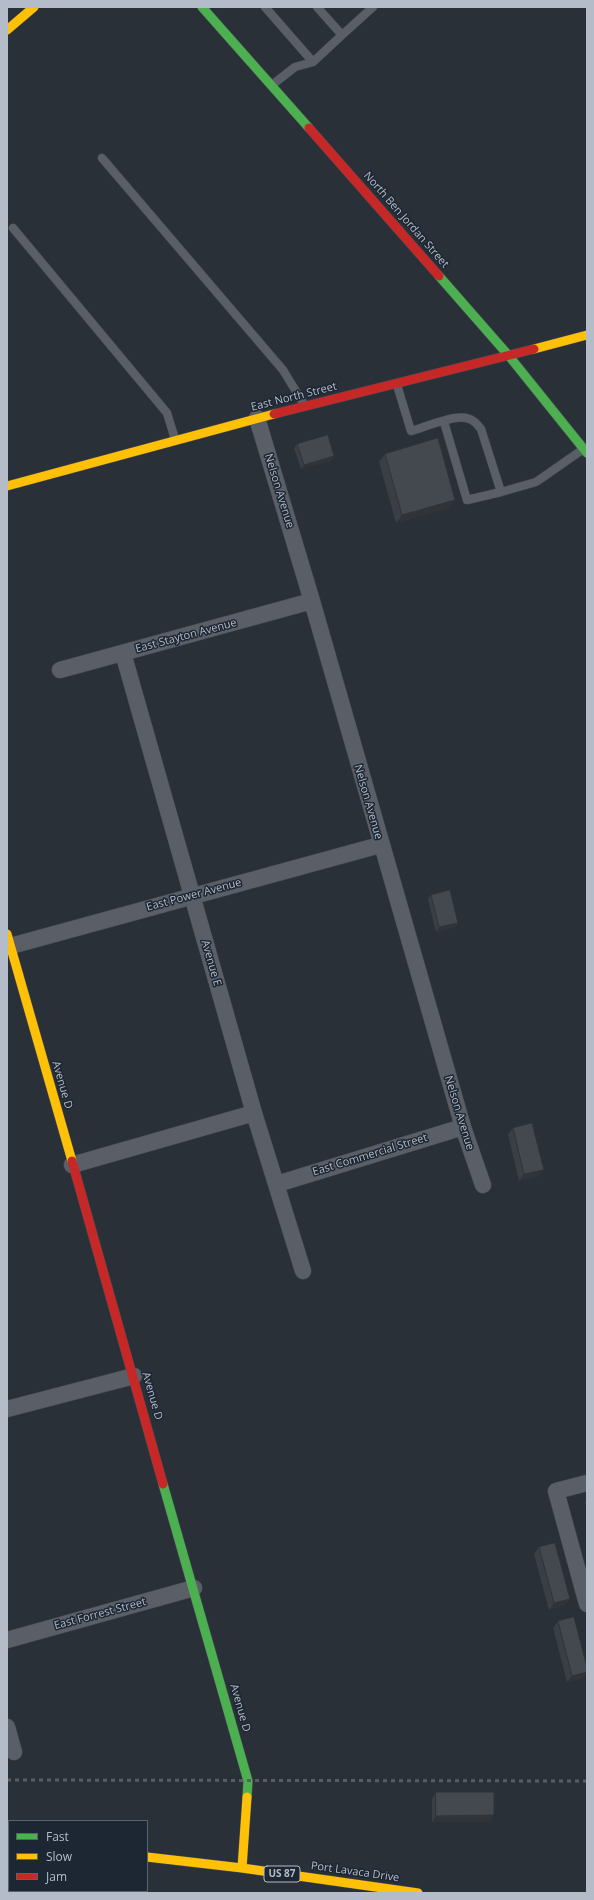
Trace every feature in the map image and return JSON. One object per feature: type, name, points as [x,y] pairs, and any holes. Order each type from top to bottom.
[{"type":"street","points":[[7,30],[34,7]]},
{"type":"street","name":"North Ben Jordan Street","points":[[207,9],[272,86],[509,356],[585,451]]},
{"type":"street","name":"East North Street","points":[[7,486],[257,418],[509,356],[587,335]]},
{"type":"street","name":"Nelson Avenue","points":[[257,418],[312,601],[380,845],[462,1127],[483,1185]]},
{"type":"street","name":"East Stayton Avenue","points":[[60,670],[312,601]]},
{"type":"street","name":"Avenue E","points":[[123,653],[254,1113],[303,1271]]},
{"type":"street","name":"East Power Avenue","points":[[8,942],[191,896],[380,845]]},
{"type":"street","name":"Avenue D","points":[[8,942],[134,1376],[248,1781],[242,1868]]},
{"type":"street","points":[[72,1165],[254,1113]]},
{"type":"street","name":"East Commercial Street","points":[[277,1184],[462,1127]]},
{"type":"street","points":[[7,1409],[134,1376]]},
{"type":"street","points":[[587,1483],[556,1491],[587,1604]]},
{"type":"street","name":"East Forrest Street","points":[[7,1640],[194,1588]]},
{"type":"street","points":[[7,1727],[14,1752]]},
{"type":"street","name":"Port Lavaca Drive","points":[[148,1857],[242,1868],[418,1893]]},
{"type":"lane","points":[[266,7],[313,62]]},
{"type":"lane","points":[[316,7],[342,35]]},
{"type":"lane","points":[[272,86],[294,67],[313,62],[373,7]]},
{"type":"lane","points":[[102,158],[283,370],[305,407]]},
{"type":"lane","points":[[13,228],[167,413],[176,440]]},
{"type":"lane","points":[[397,384],[411,431],[458,417],[467,418],[481,429],[501,492]]},
{"type":"lane","points":[[444,422],[467,500],[536,482],[585,451]]},
{"type":"building","points":[[328,435],[334,456],[304,465],[297,444]]},
{"type":"building","points":[[438,438],[455,500],[402,515],[385,454]]},
{"type":"building","points":[[450,890],[458,923],[439,927],[431,895]]},
{"type":"building","points":[[532,1123],[544,1170],[524,1174],[513,1128]]},
{"type":"building","points":[[555,1543],[570,1599],[554,1603],[539,1547]]},
{"type":"building","points":[[574,1617],[587,1672],[572,1676],[558,1621]]},
{"type":"building","points":[[436,1792],[494,1792],[494,1815],[436,1816]]},
{"type":"railway","points":[[7,1780],[587,1781]]},
{"type":"traffic: fast","points":[[202,7],[309,128]]},
{"type":"traffic: fast","points":[[439,276],[509,356],[587,453]]},
{"type":"traffic: fast","points":[[163,1484],[248,1781],[247,1797]]},
{"type":"traffic: slow","points":[[7,30],[34,7]]},
{"type":"traffic: slow","points":[[534,349],[587,335]]},
{"type":"traffic: slow","points":[[7,486],[274,414]]},
{"type":"traffic: slow","points":[[7,934],[72,1161]]},
{"type":"traffic: slow","points":[[242,1868],[247,1797]]},
{"type":"traffic: slow","points":[[148,1857],[242,1868],[418,1893]]},
{"type":"traffic: jam","points":[[309,128],[439,276]]},
{"type":"traffic: jam","points":[[274,414],[534,349]]},
{"type":"traffic: jam","points":[[72,1161],[163,1484]]}]
